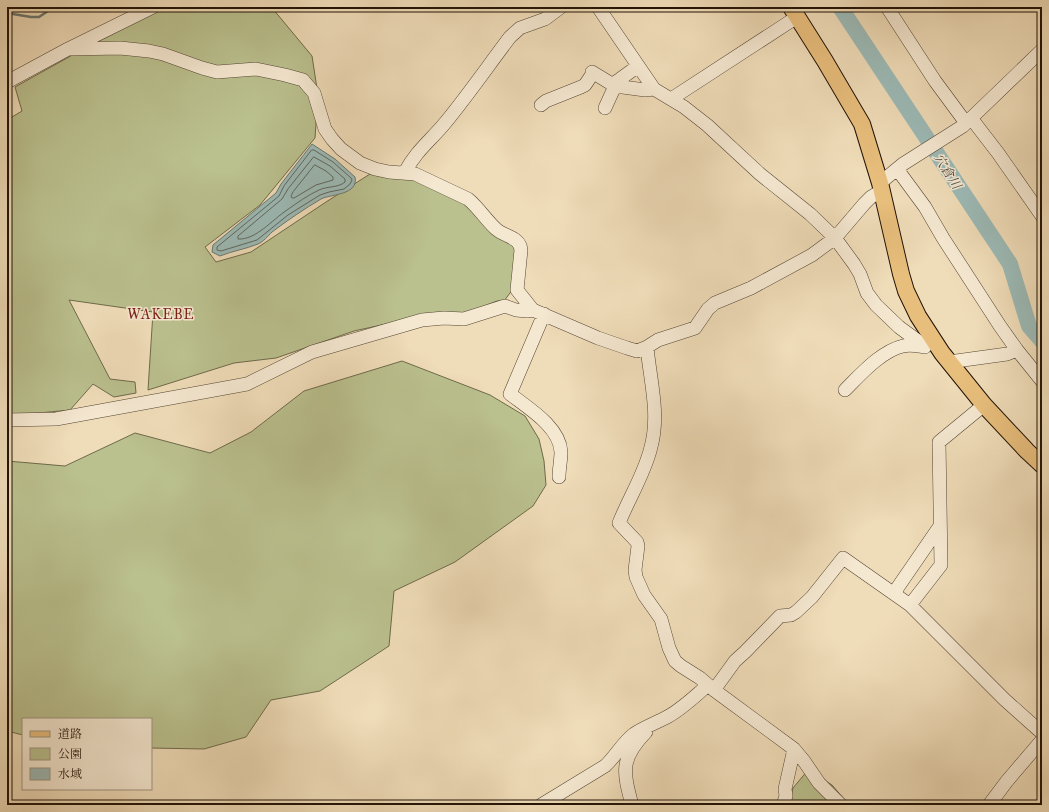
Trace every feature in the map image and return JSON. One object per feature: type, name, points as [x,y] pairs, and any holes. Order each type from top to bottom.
[{"type":"main road","points":[[794,12],[862,124],[880,187],[901,274],[906,291],[918,316],[945,358],[984,405],[1027,452],[1042,465]]},
{"type":"street","points":[[7,82],[68,48],[153,7]]},
{"type":"street","points":[[405,172],[415,155],[448,119],[510,37],[520,28],[545,19],[561,7]]},
{"type":"street","points":[[598,7],[654,89],[671,98],[707,125],[760,174],[798,204],[835,238],[854,264],[868,293],[876,305],[922,346]]},
{"type":"street","points":[[887,7],[919,56],[967,122],[998,153],[1042,216]]},
{"type":"street","points":[[671,98],[794,12]]},
{"type":"street","points":[[68,48],[120,48],[149,51],[163,54],[217,72],[256,69],[303,80],[314,92],[325,129],[341,149],[360,163],[375,170],[415,174],[468,199],[497,230],[519,243],[521,250],[517,290],[539,312]]},
{"type":"street","points":[[7,420],[56,419],[247,384],[312,352],[422,320],[444,318],[464,319],[505,306],[516,310],[539,312],[637,351],[658,340],[695,328],[715,303],[751,288],[791,267],[812,255],[835,238],[864,204],[900,167],[967,122],[1042,50]]},
{"type":"street","points":[[605,108],[613,85],[638,66]]},
{"type":"street","points":[[541,105],[546,100],[585,85],[592,72],[613,85],[645,90],[654,89]]},
{"type":"street","points":[[900,167],[986,305],[1017,350],[1042,381]]},
{"type":"street","points":[[539,312],[510,394],[544,420],[553,431],[557,438],[560,452],[559,477]]},
{"type":"street","points":[[845,390],[882,356],[892,350],[909,345],[933,349],[945,358],[1007,354],[1017,350]]},
{"type":"street","points":[[647,347],[655,410],[653,440],[644,467],[619,523],[637,542],[636,577],[644,595],[661,619],[669,648],[675,661],[794,749],[819,783],[841,805]]},
{"type":"street","points":[[910,605],[941,565],[939,442],[984,405]]},
{"type":"street","points":[[895,594],[898,587],[940,526]]},
{"type":"street","points":[[540,805],[605,766],[614,758],[628,739],[642,729],[678,710],[711,687],[735,660],[746,652],[780,616],[791,615],[802,607],[812,597],[843,558],[910,605],[1005,700],[1042,733]]},
{"type":"street","points":[[632,805],[625,775],[627,760],[631,749],[654,724]]},
{"type":"street","points":[[989,805],[1007,781],[1042,740]]},
{"type":"street","points":[[783,805],[786,796],[785,788],[794,749]]},
{"type":"green space","points":[[166,7],[267,7],[273,9],[312,56],[318,95],[315,138],[260,205],[205,247],[216,262],[251,252],[370,174],[413,178],[467,202],[514,244],[517,250],[513,289],[504,301],[497,301],[467,313],[427,315],[354,331],[276,358],[234,363],[148,390],[153,312],[69,300],[110,379],[135,382],[136,393],[114,397],[93,384],[70,410],[7,416],[7,120],[22,111],[15,87],[85,48]]},
{"type":"green space","points":[[402,361],[490,395],[525,416],[539,439],[544,461],[546,485],[533,506],[455,562],[394,591],[389,646],[320,691],[271,700],[246,737],[204,749],[152,748],[152,718],[22,718],[22,735],[7,731],[7,461],[65,466],[135,433],[210,453],[251,432],[304,391]]},
{"type":"green space","points":[[808,770],[832,785],[849,805],[788,805],[793,788]]},
{"type":"water","points":[[312,144],[335,159],[355,177],[353,187],[349,191],[321,199],[284,223],[258,244],[220,256],[212,252],[213,245],[276,193],[281,184]]},
{"type":"waterway","points":[[7,13],[39,17],[54,7]]},
{"type":"waterway","points":[[75,7],[91,9],[97,7]]},
{"type":"waterway","name":"穴倉川","points":[[840,7],[1010,264],[1029,326],[1042,341]]},
{"type":"district","name":"WAKEBE","points":[[161,314]]}]
